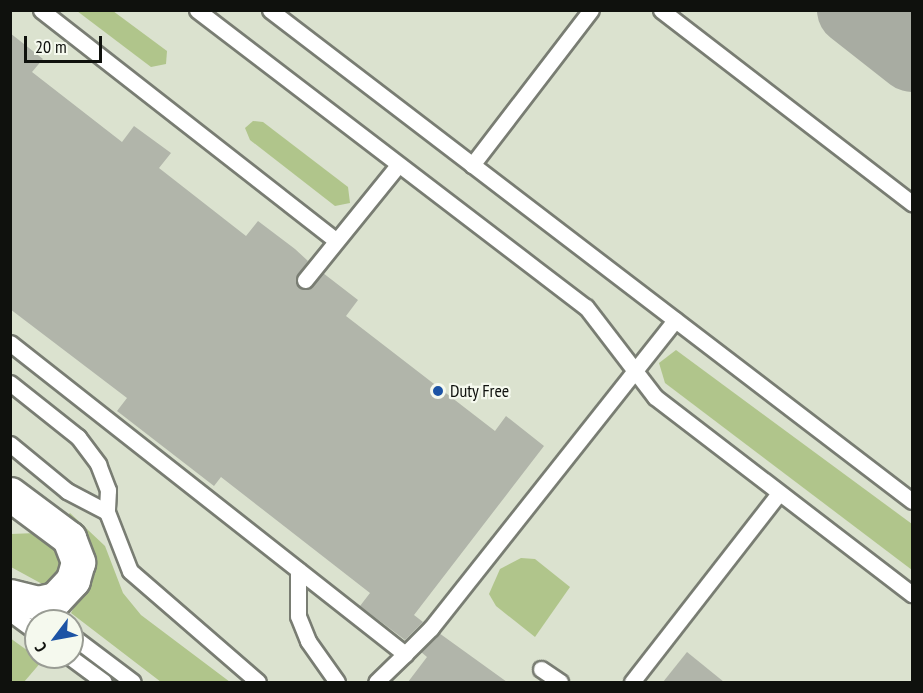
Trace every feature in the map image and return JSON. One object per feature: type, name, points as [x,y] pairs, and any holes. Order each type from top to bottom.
[{"type":"street","points":[[14,600],[43,603],[61,596],[78,562],[69,538],[19,504]]},
{"type":"lane","points":[[41,10],[335,240]]},
{"type":"lane","points":[[196,10],[586,307],[655,397],[912,594]]},
{"type":"lane","points":[[270,10],[912,501]]},
{"type":"lane","points":[[472,165],[591,10]]},
{"type":"lane","points":[[661,10],[912,203]]},
{"type":"lane","points":[[304,280],[398,165]]},
{"type":"lane","points":[[375,682],[431,628],[636,373],[675,320]]},
{"type":"lane","points":[[10,343],[405,654]]},
{"type":"lane","points":[[10,383],[78,437],[98,464],[108,489],[107,512],[137,579],[258,682]]},
{"type":"lane","points":[[10,444],[67,491],[107,512]]},
{"type":"lane","points":[[632,682],[779,493]]},
{"type":"lane","points":[[298,570],[298,616],[308,641],[337,682]]},
{"type":"lane","points":[[14,600],[30,609]]},
{"type":"lane","points":[[14,600],[24,615]]},
{"type":"lane","points":[[84,645],[133,682]]},
{"type":"lane","points":[[84,667],[104,682]]},
{"type":"lane","points":[[541,669],[560,682]]},
{"type":"shaded area","points":[[10,11],[912,11],[912,682],[11,682]]},
{"type":"green space","points":[[77,11],[113,11],[167,51],[166,64],[151,67]]},
{"type":"green space","points":[[253,121],[263,122],[348,187],[350,203],[335,206],[250,140],[245,128]]},
{"type":"green space","points":[[676,350],[912,524],[912,570],[665,383],[659,363]]},
{"type":"green space","points":[[70,513],[105,546],[123,593],[141,615],[230,682],[161,682],[84,623],[84,609],[73,609],[95,566],[90,541],[67,516]]},
{"type":"green space","points":[[36,533],[62,556],[57,579],[44,585],[11,567],[11,534]]},
{"type":"green space","points":[[521,558],[535,559],[570,587],[535,637],[496,606],[489,594],[500,569]]},
{"type":"green space","points":[[10,638],[24,648],[24,669],[35,669],[24,682],[11,681]]},
{"type":"building","points":[[10,33],[43,59],[32,72],[122,142],[134,126],[171,153],[159,168],[246,236],[258,221],[295,249],[308,261],[296,278],[299,288],[309,289],[323,273],[358,300],[346,316],[495,431],[506,416],[544,446],[414,615],[423,622],[405,640],[360,606],[370,593],[221,477],[214,486],[117,411],[127,398],[10,309]]},
{"type":"building","points":[[439,633],[507,682],[408,682],[427,657],[421,652]]},
{"type":"building","points":[[687,652],[724,682],[663,682]]},
{"type":"taxiway","points":[[852,10],[912,57]]},
{"type":"place","name":"Duty Free","points":[[438,391]]}]
